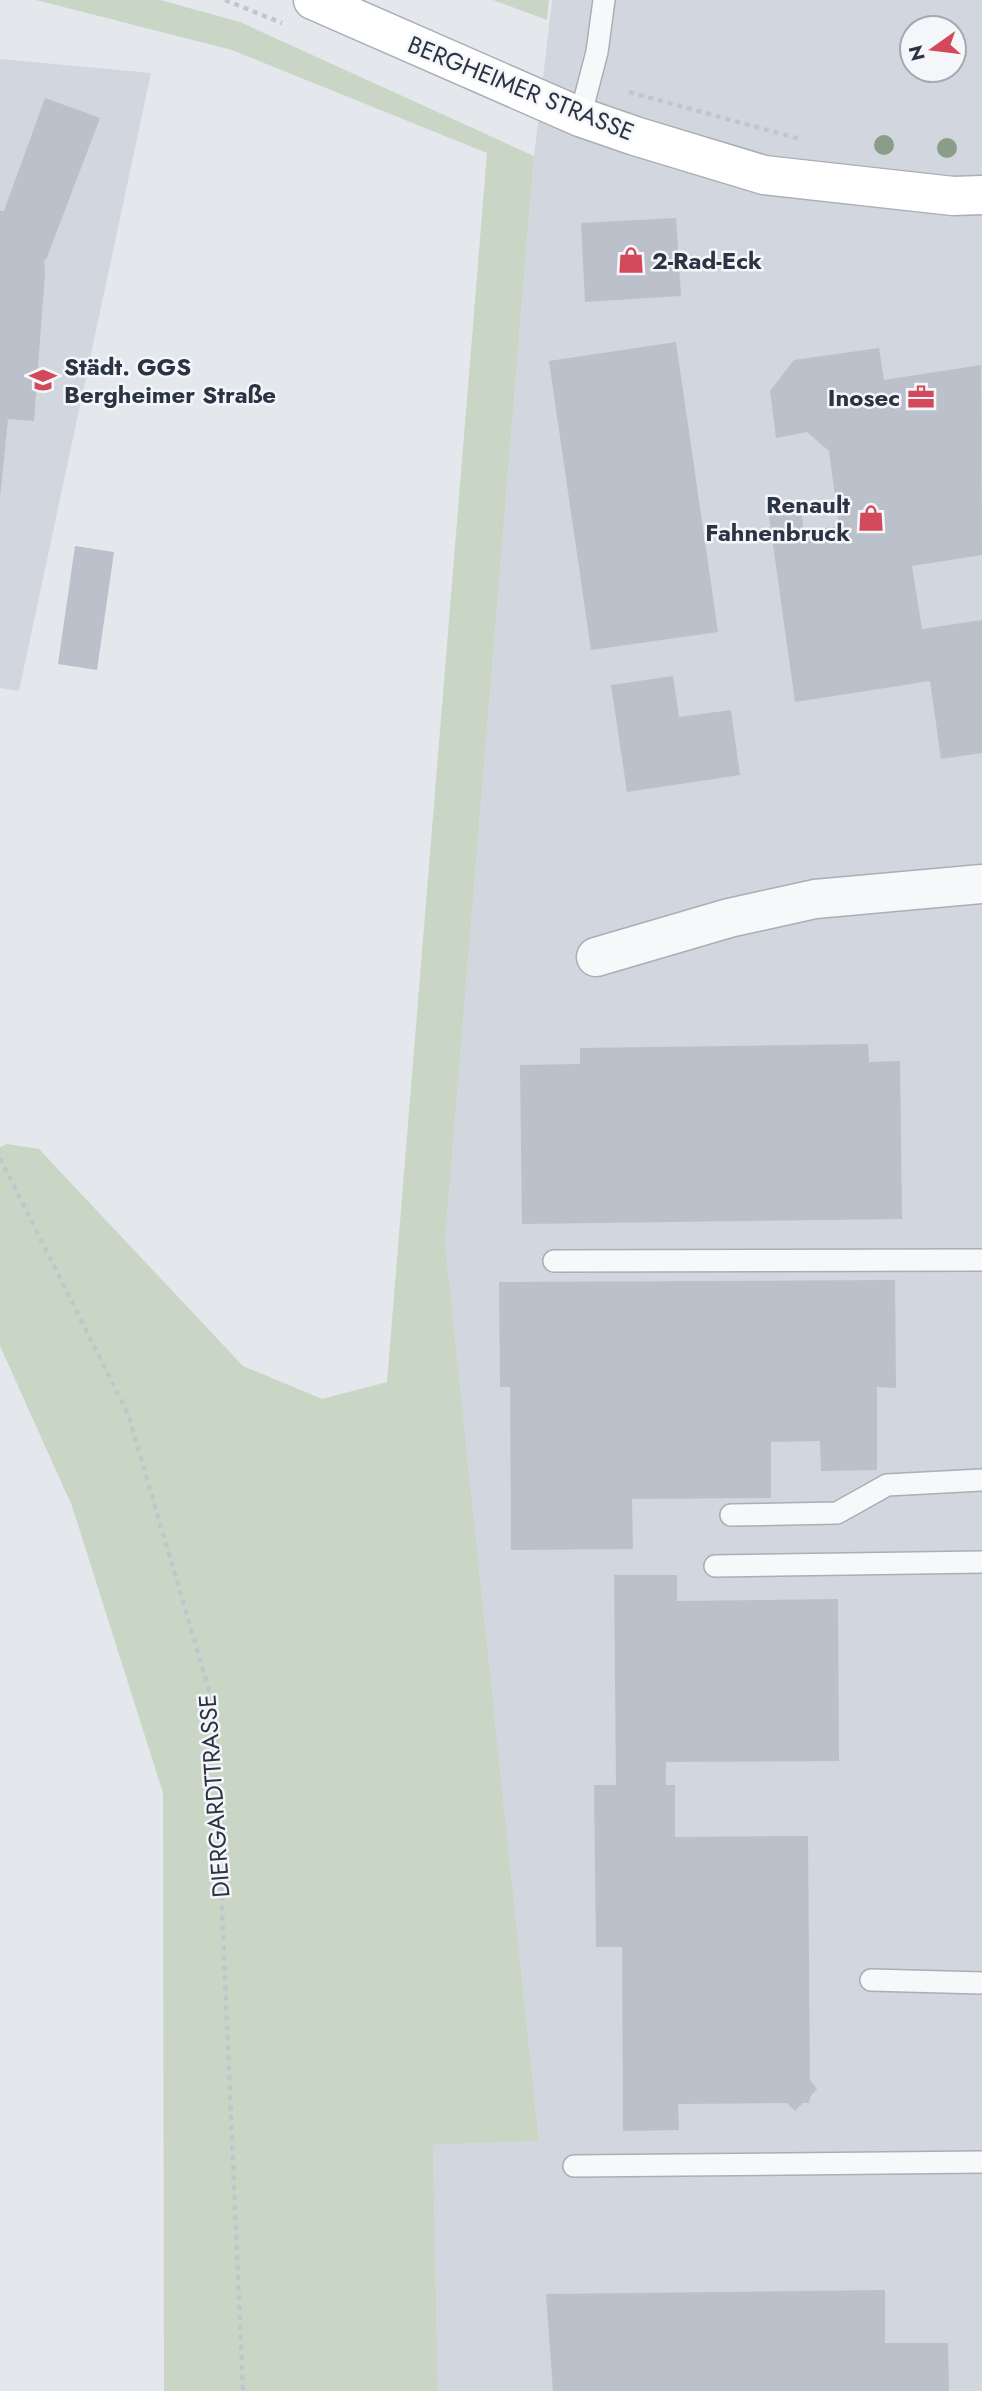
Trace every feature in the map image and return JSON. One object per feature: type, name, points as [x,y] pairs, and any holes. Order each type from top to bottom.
[{"type":"street","name":"BERGHEIMER STRASSE","points":[[313,0],[580,117],[764,176],[953,196],[982,195]]},
{"type":"street","points":[[596,957],[729,918],[815,899],[982,884]]},
{"type":"lane","points":[[580,117],[604,0]]},
{"type":"lane","points":[[554,1261],[982,1260]]},
{"type":"lane","points":[[731,1514],[837,1513],[887,1485],[982,1480]]},
{"type":"lane","points":[[715,1566],[982,1562]]},
{"type":"lane","points":[[871,1980],[982,1983]]},
{"type":"lane","points":[[574,2166],[982,2162]]},
{"type":"path","points":[[589,80],[810,142]]},
{"type":"path","name":"DIERGARDTTRASSE","points":[[0,1158],[128,1414],[213,1703],[243,2391]]},
{"type":"shaded area","points":[[552,0],[982,0],[982,2391],[438,2391],[433,2145],[539,2141],[445,1242],[534,157]]},
{"type":"shaded area","name":"Städt. GGS Bergheimer Straße","points":[[0,59],[151,73],[19,691],[0,688]]},
{"type":"green space","points":[[36,0],[160,0],[240,22],[534,156],[445,1242],[539,2141],[433,2145],[438,2391],[164,2391],[163,1793],[72,1506],[0,1346],[0,1147],[7,1144],[39,1149],[243,1366],[322,1399],[387,1382],[487,153],[232,50]]},
{"type":"green space","points":[[493,0],[549,0],[547,20]]},
{"type":"building","points":[[45,98],[100,118],[46,260],[44,259],[34,421],[8,419],[0,498],[0,211],[4,211]]},
{"type":"building","name":"2-Rad-Eck","points":[[676,218],[681,296],[585,302],[581,223]]},
{"type":"building","points":[[676,342],[718,632],[591,650],[549,361]]},
{"type":"building","name":"Renault Fahnenbruck","points":[[879,348],[884,380],[981,365],[982,555],[912,566],[922,629],[982,620],[982,753],[941,759],[930,681],[795,702],[768,509],[800,504],[804,531],[839,526],[829,451],[807,432],[776,438],[770,391],[794,360]]},
{"type":"building","points":[[75,546],[114,552],[97,670],[58,664]]},
{"type":"building","points":[[673,676],[679,717],[731,710],[740,775],[627,792],[611,685]]},
{"type":"building","points":[[868,1044],[869,1062],[900,1061],[902,1219],[522,1224],[520,1065],[580,1064],[580,1048]]},
{"type":"building","points":[[895,1280],[896,1388],[877,1387],[877,1470],[821,1471],[820,1441],[771,1442],[771,1498],[632,1499],[633,1549],[511,1550],[510,1387],[500,1387],[499,1282]]},
{"type":"building","points":[[614,1575],[677,1575],[677,1601],[838,1599],[839,1761],[666,1762],[666,1785],[675,1785],[675,1837],[808,1836],[810,2080],[817,2089],[810,2097],[809,2103],[803,2103],[795,2111],[787,2103],[678,2104],[679,2130],[623,2131],[622,1947],[596,1947],[594,1785],[616,1785]]},
{"type":"building","points":[[885,2290],[885,2343],[948,2343],[949,2391],[553,2391],[546,2294]]},
{"type":"place","name":"2-Rad-Eck","points":[[631,260]]},
{"type":"place","name":"Städt. GGS Bergheimer Straße","points":[[43,380]]},
{"type":"place","name":"Inosec","points":[[921,397]]},
{"type":"place","name":"Renault Fahnenbruck","points":[[871,518]]}]
